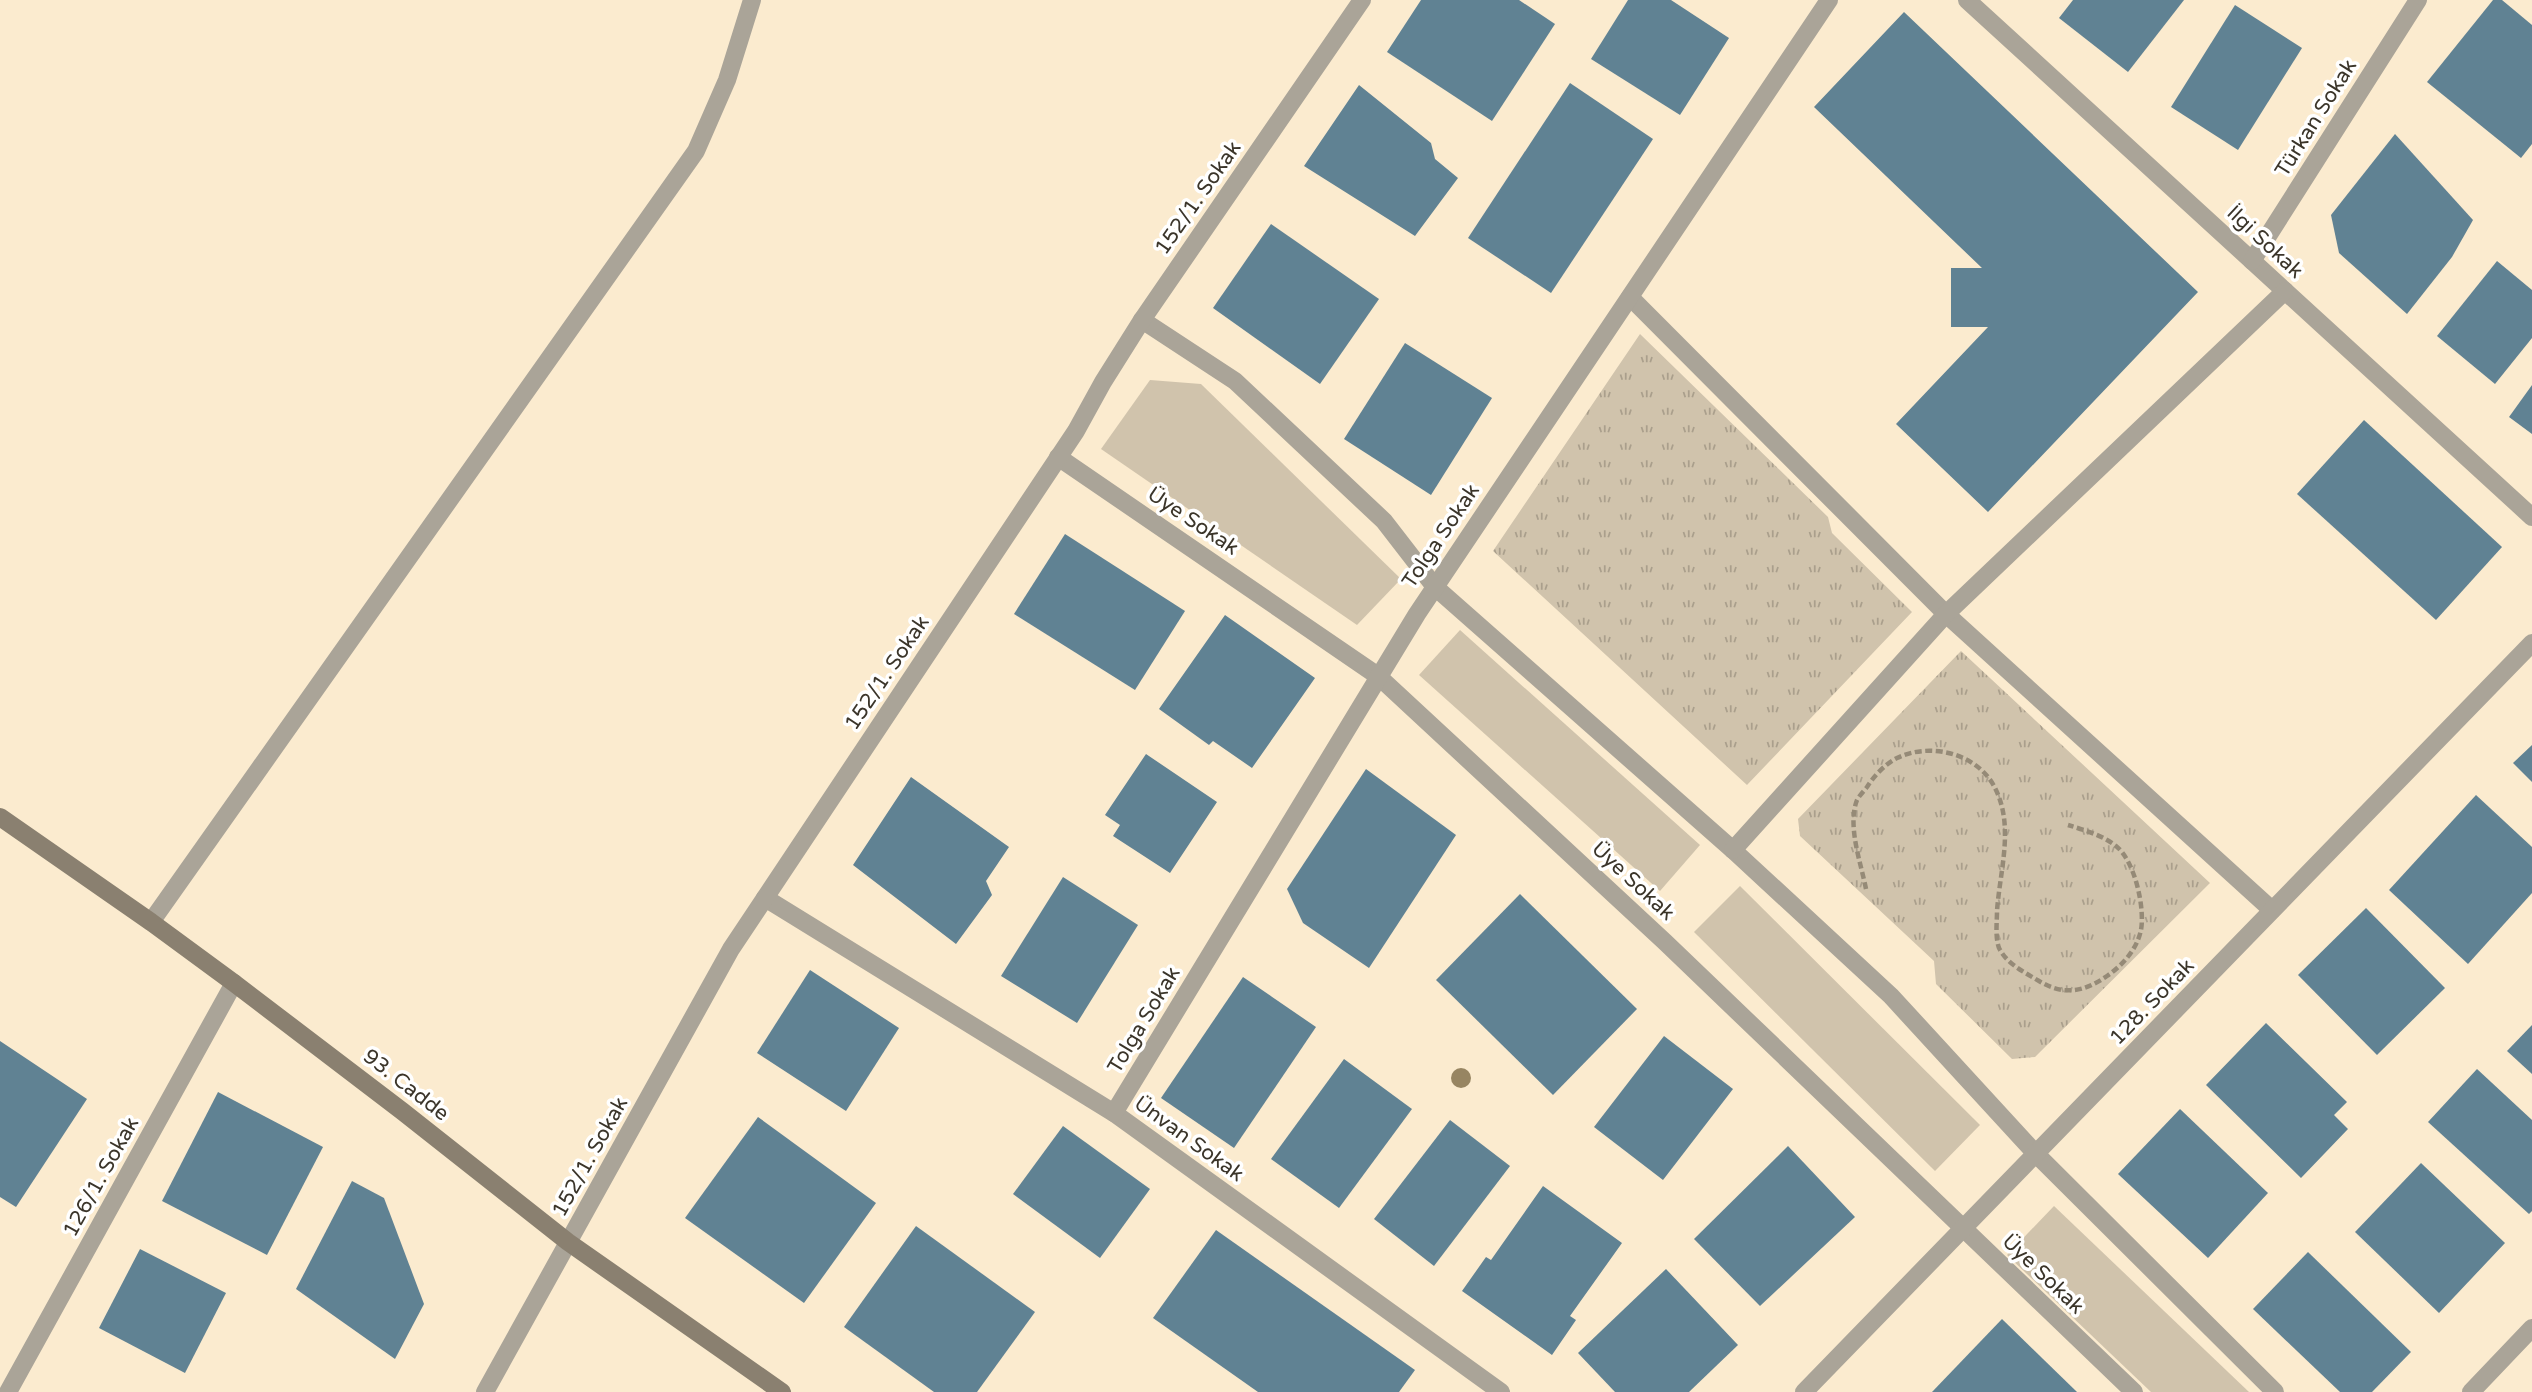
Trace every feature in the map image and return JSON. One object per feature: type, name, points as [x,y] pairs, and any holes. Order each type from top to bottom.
[{"type":"main road","name":"93. Cadde","points":[[0,817],[234,983],[568,1242],[782,1392]]},
{"type":"street","points":[[151,922],[696,151],[727,80],[752,0]]},
{"type":"street","name":"152/1. Sokak","points":[[485,1392],[731,949],[1076,432],[1102,382],[1142,320],[1362,0]]},
{"type":"street","name":"Tolga Sokak","points":[[1114,1113],[1378,676],[1435,587],[1829,0]]},
{"type":"street","name":"İlgi Sokak","points":[[1967,0],[2532,517]]},
{"type":"street","name":"Türkan Sokak","points":[[2252,261],[2418,0]]},
{"type":"street","points":[[1733,850],[1945,614],[2284,291]]},
{"type":"street","points":[[1630,297],[1945,614],[2272,910]]},
{"type":"street","points":[[1142,320],[1234,381],[1384,521],[1435,587],[1733,850],[1891,996],[2036,1154],[2275,1392]]},
{"type":"street","name":"Üye Sokak","points":[[1058,457],[1378,676],[1665,942],[2134,1392]]},
{"type":"street","name":"128. Sokak","points":[[1804,1392],[2532,643]]},
{"type":"street","name":"Ünvan Sokak","points":[[765,898],[1114,1113],[1502,1392]]},
{"type":"street","name":"126/1. Sokak","points":[[8,1392],[234,983]]},
{"type":"street","points":[[2471,1392],[2532,1328]]},
{"type":"path","points":[[1866,889],[1854,827],[1857,800],[1875,775],[1895,759],[1921,750],[1953,754],[1977,766],[1994,785],[2002,806],[2007,837],[1999,887],[1996,929],[1999,947],[2011,963],[2055,990],[2077,990],[2096,984],[2118,968],[2133,950],[2141,929],[2139,891],[2130,867],[2118,847],[2091,832],[2068,825]]},
{"type":"green space","points":[[1640,334],[1828,517],[1832,533],[1912,612],[1747,785],[1493,551]]},
{"type":"green space","points":[[1150,380],[1201,384],[1401,579],[1357,625],[1101,449]]},
{"type":"green space","points":[[1460,630],[1700,845],[1660,891],[1419,675]]},
{"type":"green space","points":[[1961,651],[2210,883],[2035,1057],[2012,1059],[1936,984],[1934,961],[1800,836],[1798,819]]},
{"type":"green space","points":[[1740,886],[1980,1125],[1935,1171],[1694,932]]},
{"type":"green space","points":[[2054,1206],[2249,1392],[2151,1392],[2007,1255]]},
{"type":"building","points":[[1421,0],[1519,0],[1555,24],[1492,121],[1387,52]]},
{"type":"building","points":[[1628,0],[1671,0],[1729,38],[1680,115],[1591,59]]},
{"type":"building","points":[[2073,0],[2184,0],[2128,72],[2059,18]]},
{"type":"building","points":[[2493,0],[2502,0],[2532,25],[2532,144],[2521,158],[2427,82]]},
{"type":"building","points":[[2235,5],[2302,48],[2238,150],[2171,107]]},
{"type":"building","points":[[1904,12],[2198,292],[1988,512],[1896,424],[1988,327],[1951,327],[1951,268],[1982,268],[1814,107]]},
{"type":"building","points":[[1570,83],[1653,139],[1551,293],[1468,238]]},
{"type":"building","points":[[1359,85],[1431,143],[1435,159],[1458,178],[1415,236],[1304,166]]},
{"type":"building","points":[[2395,134],[2473,220],[2452,257],[2407,314],[2339,253],[2331,215]]},
{"type":"building","points":[[1271,224],[1379,299],[1320,384],[1213,308]]},
{"type":"building","points":[[2497,261],[2532,290],[2532,338],[2495,384],[2437,336]]},
{"type":"building","points":[[1405,343],[1492,398],[1431,495],[1344,439]]},
{"type":"building","points":[[2532,385],[2532,434],[2509,417]]},
{"type":"building","points":[[2364,420],[2502,547],[2436,620],[2297,494]]},
{"type":"building","points":[[1065,534],[1185,611],[1135,690],[1014,614]]},
{"type":"building","points":[[1225,615],[1315,678],[1252,768],[1213,741],[1209,745],[1159,709]]},
{"type":"building","points":[[2532,745],[2532,782],[2513,763]]},
{"type":"building","points":[[1146,754],[1217,802],[1170,873],[1113,836],[1120,825],[1105,815]]},
{"type":"building","points":[[1366,769],[1456,835],[1369,968],[1303,923],[1287,889]]},
{"type":"building","points":[[911,777],[1009,847],[986,881],[992,895],[956,944],[853,865]]},
{"type":"building","points":[[2476,795],[2532,847],[2532,893],[2468,964],[2389,890]]},
{"type":"building","points":[[1063,877],[1138,925],[1077,1023],[1001,976]]},
{"type":"building","points":[[1520,894],[1637,1009],[1553,1095],[1436,980]]},
{"type":"building","points":[[2366,908],[2445,988],[2377,1055],[2298,975]]},
{"type":"building","points":[[810,970],[899,1028],[846,1111],[757,1053]]},
{"type":"building","points":[[1243,977],[1316,1027],[1234,1148],[1161,1098]]},
{"type":"building","points":[[2266,1023],[2347,1102],[2334,1115],[2348,1129],[2301,1178],[2206,1085]]},
{"type":"building","points":[[2532,1025],[2532,1074],[2507,1051]]},
{"type":"building","points":[[1664,1036],[1733,1089],[1663,1180],[1594,1127]]},
{"type":"building","points":[[0,1041],[87,1099],[16,1207],[0,1197]]},
{"type":"building","points":[[1344,1059],[1412,1109],[1339,1208],[1271,1159]]},
{"type":"building","points":[[2477,1069],[2532,1120],[2532,1211],[2529,1214],[2428,1122]]},
{"type":"building","points":[[218,1092],[323,1147],[267,1255],[162,1201]]},
{"type":"building","points":[[2180,1109],[2268,1193],[2208,1258],[2118,1174]]},
{"type":"building","points":[[758,1117],[876,1203],[804,1303],[685,1218]]},
{"type":"building","points":[[1450,1120],[1510,1166],[1434,1266],[1374,1219]]},
{"type":"building","points":[[1063,1126],[1150,1189],[1100,1258],[1013,1194]]},
{"type":"building","points":[[1788,1146],[1855,1217],[1760,1306],[1694,1239]]},
{"type":"building","points":[[2421,1163],[2505,1243],[2439,1313],[2355,1232]]},
{"type":"building","points":[[352,1181],[384,1198],[424,1304],[395,1359],[296,1289]]},
{"type":"building","points":[[1543,1186],[1622,1243],[1570,1316],[1576,1320],[1552,1355],[1462,1291],[1486,1257],[1491,1260]]},
{"type":"building","points":[[916,1226],[1035,1312],[977,1392],[934,1392],[844,1327]]},
{"type":"building","points":[[1216,1230],[1415,1370],[1399,1392],[1258,1392],[1153,1318]]},
{"type":"building","points":[[140,1249],[226,1293],[185,1373],[99,1328]]},
{"type":"building","points":[[2308,1252],[2411,1352],[2372,1392],[2340,1392],[2253,1309]]},
{"type":"building","points":[[1666,1269],[1738,1345],[1689,1392],[1615,1392],[1578,1353]]},
{"type":"building","points":[[2002,1319],[2077,1392],[1932,1392]]}]
